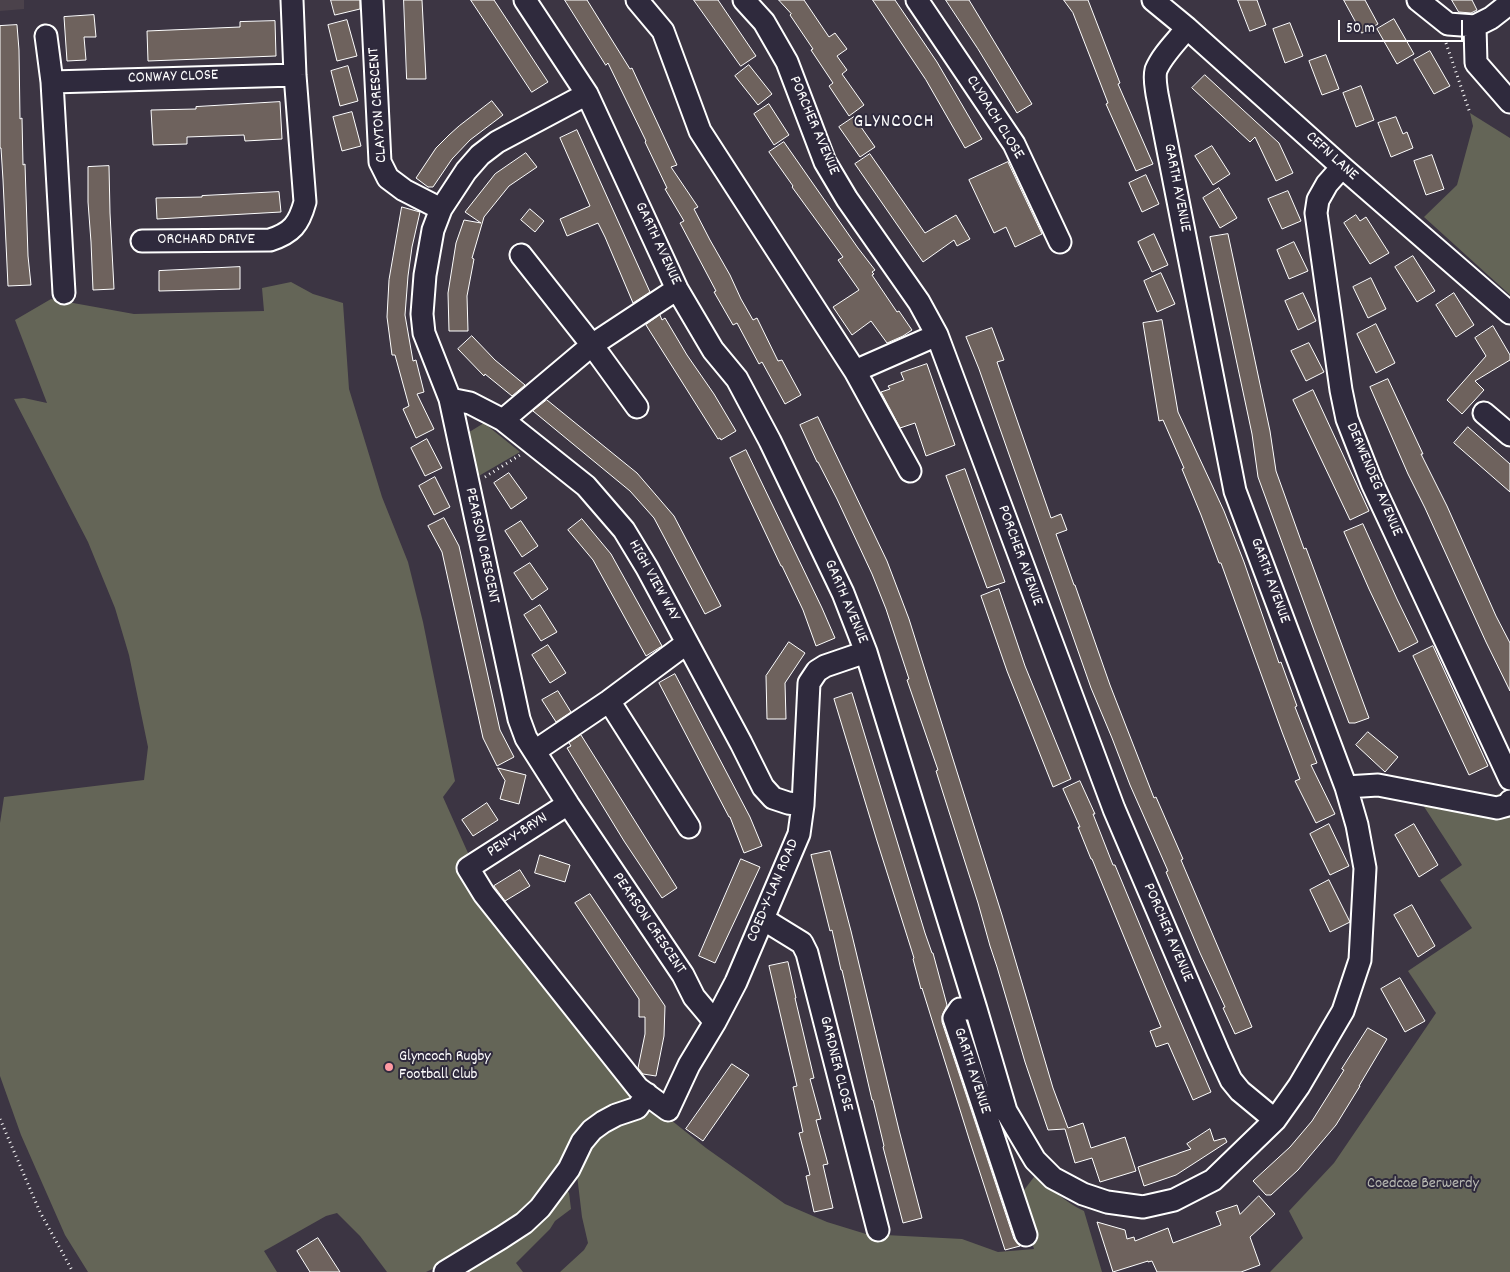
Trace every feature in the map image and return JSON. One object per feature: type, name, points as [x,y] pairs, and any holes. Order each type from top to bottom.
[{"type":"street","points":[[292,0],[295,75]]},
{"type":"street","name":"CLAYTON CRESCENT","points":[[372,0],[380,162],[388,178],[404,190],[441,209]]},
{"type":"street","name":"GARTH AVENUE","points":[[525,0],[587,94],[677,289],[713,350],[737,379],[770,441],[843,593],[866,652],[1006,1111],[1035,1160],[1053,1178],[1083,1194],[1107,1202],[1143,1207],[1174,1200],[1212,1180],[1275,1120],[1299,1086],[1343,1011],[1360,960],[1365,868],[1357,825],[1346,787],[1235,491],[1155,80],[1156,70],[1187,28]]},
{"type":"street","points":[[637,0],[663,31],[700,131],[855,371],[910,471]]},
{"type":"street","name":"PORCHER AVENUE","points":[[744,0],[764,22],[787,62],[825,162],[847,199],[919,302],[937,335],[1114,810],[1160,917],[1231,1080],[1240,1091],[1275,1120]]},
{"type":"street","name":"CLYDACH CLOSE","points":[[917,0],[1014,144],[1060,242]]},
{"type":"street","name":"CEFN LANE","points":[[1153,0],[1510,312]]},
{"type":"street","points":[[1418,0],[1448,24],[1465,25],[1491,18],[1510,3]]},
{"type":"street","points":[[1465,25],[1476,63],[1510,102]]},
{"type":"street","points":[[46,36],[52,82],[64,293]]},
{"type":"street","name":"CONWAY CLOSE","points":[[52,82],[295,75]]},
{"type":"street","name":"ORCHARD DRIVE","points":[[142,241],[270,240],[284,235],[292,229],[302,215],[305,202],[295,75]]},
{"type":"street","name":"PEARSON CRESCENT","points":[[587,94],[497,142],[480,154],[466,171],[441,209],[433,230],[425,275],[422,314],[424,333],[450,399],[518,719],[526,738],[683,976],[694,997],[715,1022]]},
{"type":"street","name":"DERWENDEG AVENUE","points":[[1342,167],[1327,184],[1318,200],[1316,213],[1347,419],[1372,483],[1510,779]]},
{"type":"street","points":[[521,255],[592,345],[637,407]]},
{"type":"street","points":[[503,420],[592,345],[677,289]]},
{"type":"street","points":[[855,371],[937,335]]},
{"type":"street","name":"HIGH VIEW WAY","points":[[450,399],[470,403],[503,420],[586,486],[624,530],[647,568],[741,743],[763,788],[773,798],[803,805]]},
{"type":"street","points":[[1484,413],[1510,435]]},
{"type":"street","points":[[535,750],[609,701],[687,643]]},
{"type":"street","name":"COED-Y-LAN ROAD","points":[[642,1091],[668,1110],[689,1065],[736,982],[799,834],[803,805],[809,683],[817,671],[824,666],[866,652]]},
{"type":"street","points":[[609,701],[689,827]]},
{"type":"street","points":[[1346,787],[1378,785],[1496,808],[1508,805],[1510,801]]},
{"type":"street","name":"PEN-Y-BRYN","points":[[568,804],[468,868],[484,894],[642,1091]]},
{"type":"street","name":"GARDNER CLOSE","points":[[763,919],[802,943],[807,953],[878,1230]]},
{"type":"street","name":"GARTH AVENUE","points":[[976,1009],[960,1009],[954,1018],[1026,1235]]},
{"type":"street","points":[[445,1272],[524,1223],[540,1208],[569,1168],[582,1142],[592,1130],[616,1115],[637,1108],[642,1091]]},
{"type":"path","points":[[1465,25],[1446,42],[1470,113]]},
{"type":"path","points":[[469,487],[536,446]]},
{"type":"path","points":[[0,1119],[40,1212],[73,1272]]},
{"type":"shaded area","points":[[0,0],[24,0],[24,9],[0,11]]},
{"type":"green space","points":[[1470,113],[1510,138],[1510,295],[1424,217],[1457,185],[1473,126]]},
{"type":"green space","points":[[291,282],[313,294],[343,303],[349,389],[382,497],[408,562],[423,622],[455,781],[443,797],[468,853],[460,866],[642,1100],[617,1111],[543,1197],[454,1259],[426,1272],[387,1272],[360,1236],[337,1213],[326,1216],[264,1251],[277,1272],[88,1272],[65,1235],[21,1135],[0,1076],[0,823],[4,797],[144,780],[148,747],[129,655],[115,608],[88,542],[14,399],[24,398],[47,403],[15,320],[51,299],[134,314],[264,311],[262,288]]},
{"type":"green space","points":[[484,423],[520,452],[477,477],[466,434]]},
{"type":"green space","name":"Coedcae Berwerdy","points":[[1408,782],[1483,799],[1510,790],[1510,1272],[1270,1272],[1303,1238],[1289,1211],[1334,1163],[1436,1013],[1408,971],[1472,928],[1440,880],[1462,865]]},
{"type":"green space","points":[[645,1112],[666,1116],[706,1148],[785,1204],[827,1222],[866,1234],[962,1239],[998,1252],[1034,1249],[1018,1198],[1037,1173],[1059,1195],[1084,1211],[1102,1272],[560,1272],[584,1250],[588,1243],[582,1217],[577,1175],[597,1136]]},
{"type":"green space","points":[[564,1187],[569,1193],[571,1209],[555,1221],[550,1229],[516,1263],[523,1272],[453,1272]]},
{"type":"building","points":[[331,0],[360,0],[360,9],[335,15]]},
{"type":"building","points":[[404,0],[422,0],[426,79],[407,79]]},
{"type":"building","points":[[471,0],[494,0],[548,82],[532,92]]},
{"type":"building","points":[[565,0],[587,0],[630,69],[632,68],[677,165],[671,167],[698,207],[694,209],[741,299],[753,320],[757,318],[778,361],[782,360],[801,395],[785,404],[762,362],[759,364],[737,323],[733,325],[714,292],[716,291],[680,223],[684,221],[665,189],[667,188],[646,141],[608,63],[606,65]]},
{"type":"building","points":[[694,0],[718,0],[756,56],[741,66]]},
{"type":"building","points":[[779,0],[804,0],[829,37],[835,33],[847,49],[837,56],[847,70],[842,74],[864,105],[849,116],[829,86],[833,83],[811,50],[813,49],[791,14]]},
{"type":"building","points":[[873,0],[895,0],[937,62],[982,139],[965,148],[926,80]]},
{"type":"building","points":[[946,0],[969,0],[1032,104],[1017,113]]},
{"type":"building","points":[[1064,0],[1088,0],[1120,83],[1118,84],[1153,164],[1136,171],[1106,104],[1108,103],[1073,13]]},
{"type":"building","points":[[1238,0],[1257,0],[1266,25],[1250,31]]},
{"type":"building","points":[[1344,0],[1365,0],[1378,24],[1362,33]]},
{"type":"building","points":[[1452,0],[1472,0],[1477,10],[1471,13],[1459,12]]},
{"type":"building","points":[[94,15],[96,37],[84,37],[86,60],[67,61],[64,17]]},
{"type":"building","points":[[1394,19],[1414,54],[1397,64],[1377,29]]},
{"type":"building","points":[[347,20],[357,56],[337,61],[328,25]]},
{"type":"building","points":[[275,21],[276,56],[148,61],[147,31],[240,27],[240,22]]},
{"type":"building","points":[[1290,23],[1303,56],[1285,63],[1273,29]]},
{"type":"building","points":[[17,25],[20,119],[22,118],[23,165],[25,164],[28,256],[31,285],[8,286],[0,148],[0,26]]},
{"type":"building","points":[[1430,51],[1450,86],[1434,94],[1414,60]]},
{"type":"building","points":[[1326,55],[1339,89],[1322,95],[1309,61]]},
{"type":"building","points":[[749,65],[772,94],[758,105],[735,76]]},
{"type":"building","points":[[348,66],[358,101],[340,106],[331,71]]},
{"type":"building","points":[[1205,75],[1279,143],[1293,173],[1276,181],[1255,137],[1250,142],[1192,88]]},
{"type":"building","points":[[1361,86],[1374,120],[1356,127],[1343,93]]},
{"type":"building","points":[[492,101],[503,115],[470,140],[452,159],[433,187],[428,187],[416,178],[436,148],[459,126]]},
{"type":"building","points":[[280,102],[282,139],[245,141],[244,135],[187,137],[187,144],[153,145],[151,110],[196,109],[196,107]]},
{"type":"building","points":[[769,104],[789,135],[774,145],[754,114]]},
{"type":"building","points":[[352,112],[361,146],[342,151],[333,117]]},
{"type":"building","points":[[854,117],[875,147],[860,157],[839,127]]},
{"type":"building","points":[[1396,117],[1403,134],[1407,132],[1413,148],[1391,157],[1378,123]]},
{"type":"building","points":[[577,130],[650,292],[633,303],[598,223],[567,236],[560,219],[590,206],[560,138]]},
{"type":"building","points":[[784,142],[875,270],[872,272],[874,274],[872,275],[897,312],[899,311],[912,330],[903,336],[887,343],[871,321],[852,335],[833,307],[859,290],[838,260],[843,257],[769,152]]},
{"type":"building","points":[[1212,146],[1230,174],[1213,185],[1195,156]]},
{"type":"building","points":[[526,153],[537,167],[509,186],[484,217],[472,258],[474,259],[467,296],[468,331],[449,331],[448,293],[456,243],[464,220],[481,223],[465,212],[495,174]]},
{"type":"building","points":[[870,154],[925,233],[956,215],[970,239],[957,246],[954,240],[923,262],[855,164]]},
{"type":"building","points":[[1432,155],[1444,189],[1426,195],[1414,161]]},
{"type":"building","points":[[1008,162],[1042,234],[1015,247],[1006,227],[994,233],[969,180]]},
{"type":"building","points":[[109,166],[114,289],[93,290],[88,167]]},
{"type":"building","points":[[1146,175],[1159,204],[1142,212],[1129,183]]},
{"type":"building","points":[[1219,188],[1237,218],[1220,228],[1203,198]]},
{"type":"building","points":[[1288,191],[1301,221],[1282,229],[1268,199]]},
{"type":"building","points":[[279,192],[281,212],[157,219],[156,198]]},
{"type":"building","points":[[402,207],[420,212],[412,247],[405,315],[413,361],[416,360],[424,392],[417,394],[434,429],[416,438],[403,409],[409,406],[395,355],[392,355],[387,317],[389,280]]},
{"type":"building","points":[[530,209],[544,221],[535,232],[521,220]]},
{"type":"building","points":[[1356,215],[1360,221],[1366,217],[1389,253],[1370,264],[1344,223]]},
{"type":"building","points":[[1154,234],[1168,265],[1152,272],[1138,242]]},
{"type":"building","points":[[1228,234],[1270,431],[1276,471],[1369,718],[1355,723],[1349,723],[1258,477],[1252,434],[1210,237]]},
{"type":"building","points":[[1294,242],[1308,271],[1289,279],[1277,250]]},
{"type":"building","points":[[1413,256],[1435,291],[1417,302],[1395,267]]},
{"type":"building","points":[[240,267],[240,289],[159,291],[159,271]]},
{"type":"building","points":[[1161,273],[1175,304],[1157,312],[1144,281]]},
{"type":"building","points":[[1371,278],[1386,309],[1368,318],[1353,287]]},
{"type":"building","points":[[1303,293],[1316,321],[1298,330],[1285,301]]},
{"type":"building","points":[[1454,293],[1474,325],[1456,337],[1436,305]]},
{"type":"building","points":[[660,315],[662,320],[665,318],[736,431],[721,440],[720,438],[718,439],[646,325]]},
{"type":"building","points":[[1162,320],[1178,412],[1224,511],[1244,562],[1279,663],[1281,662],[1297,706],[1295,707],[1317,763],[1311,765],[1335,814],[1316,823],[1295,781],[1300,779],[1221,563],[1219,563],[1182,469],[1184,468],[1163,420],[1159,421],[1143,323]]},
{"type":"building","points":[[1376,324],[1395,363],[1376,373],[1357,334]]},
{"type":"building","points":[[1493,326],[1510,355],[1510,360],[1475,381],[1484,390],[1462,414],[1447,400],[1486,356],[1475,338]]},
{"type":"building","points":[[992,328],[1004,360],[997,362],[1051,518],[1061,514],[1067,530],[1056,534],[1110,685],[1154,798],[1156,797],[1183,859],[1181,860],[1252,1027],[1235,1034],[1091,688],[979,369],[966,337]]},
{"type":"building","points":[[472,336],[495,360],[525,385],[512,396],[485,374],[484,376],[458,349]]},
{"type":"building","points":[[1309,343],[1324,372],[1306,381],[1291,351]]},
{"type":"building","points":[[927,364],[955,445],[926,456],[915,423],[900,428],[881,392],[890,389],[888,386],[904,380],[901,373]]},
{"type":"building","points":[[1388,379],[1423,454],[1421,454],[1510,643],[1510,691],[1408,474],[1370,387]]},
{"type":"building","points":[[1313,390],[1369,511],[1350,520],[1293,400]]},
{"type":"building","points":[[547,400],[637,473],[674,516],[721,606],[705,614],[654,518],[630,491],[533,411]]},
{"type":"building","points":[[818,417],[887,561],[909,619],[1002,915],[1053,1088],[1068,1128],[1083,1123],[1091,1148],[1125,1137],[1136,1171],[1100,1182],[1092,1158],[1075,1163],[1065,1129],[1048,1130],[1025,1062],[978,903],[936,771],[938,770],[907,680],[909,679],[886,609],[837,499],[800,425]]},
{"type":"building","points":[[1468,427],[1510,464],[1510,492],[1454,443]]},
{"type":"building","points":[[427,439],[442,468],[425,476],[411,448]]},
{"type":"building","points":[[746,450],[835,638],[816,646],[803,610],[730,458]]},
{"type":"building","points":[[965,469],[1005,582],[987,588],[946,476]]},
{"type":"building","points":[[509,473],[527,498],[511,509],[494,483]]},
{"type":"building","points":[[435,477],[450,507],[434,515],[419,486]]},
{"type":"building","points":[[444,518],[459,546],[500,730],[514,757],[497,766],[483,738],[442,552],[428,526]]},
{"type":"building","points":[[582,519],[611,554],[662,646],[646,656],[593,560],[568,530]]},
{"type":"building","points":[[521,521],[538,546],[522,557],[505,531]]},
{"type":"building","points":[[1363,524],[1418,642],[1399,652],[1344,532]]},
{"type":"building","points":[[530,563],[548,589],[532,600],[514,573]]},
{"type":"building","points":[[999,589],[1025,666],[1071,779],[1053,787],[1007,671],[981,596]]},
{"type":"building","points":[[540,605],[557,632],[541,641],[524,615]]},
{"type":"building","points":[[789,642],[805,653],[785,683],[786,719],[767,719],[766,676]]},
{"type":"building","points":[[548,645],[566,673],[550,683],[532,655]]},
{"type":"building","points":[[1433,646],[1488,766],[1469,775],[1413,656]]},
{"type":"building","points":[[675,674],[750,817],[762,846],[744,853],[730,817],[659,683]]},
{"type":"building","points":[[558,691],[571,712],[556,722],[542,700]]},
{"type":"building","points":[[852,693],[925,933],[933,953],[947,1005],[942,1016],[942,1022],[1014,1239],[1020,1246],[1005,1250],[921,989],[914,958],[834,699]]},
{"type":"building","points":[[1368,732],[1398,757],[1385,772],[1356,745]]},
{"type":"building","points":[[581,735],[677,888],[662,898],[624,841],[567,748],[571,746],[569,743]]},
{"type":"building","points":[[498,768],[526,775],[519,804],[500,799],[505,781]]},
{"type":"building","points":[[1080,781],[1095,814],[1093,814],[1113,865],[1115,865],[1211,1092],[1193,1100],[1168,1043],[1156,1047],[1150,1031],[1161,1027],[1063,789]]},
{"type":"building","points":[[487,803],[498,820],[473,836],[462,820]]},
{"type":"building","points":[[1329,824],[1349,866],[1330,875],[1310,834]]},
{"type":"building","points":[[1414,824],[1438,865],[1419,877],[1395,835]]},
{"type":"building","points":[[830,851],[922,1218],[903,1223],[883,1147],[832,930],[830,931],[811,855]]},
{"type":"building","points":[[540,855],[570,865],[565,882],[535,873]]},
{"type":"building","points":[[741,859],[760,867],[715,963],[699,956]]},
{"type":"building","points":[[520,870],[530,886],[505,901],[494,886]]},
{"type":"building","points":[[1329,880],[1350,922],[1330,932],[1310,890]]},
{"type":"building","points":[[590,894],[665,1006],[664,1036],[656,1076],[643,1074],[638,1068],[645,1034],[645,1017],[639,1017],[639,999],[575,903]]},
{"type":"building","points":[[1412,905],[1435,946],[1418,957],[1394,915]]},
{"type":"building","points":[[788,962],[814,1078],[810,1079],[821,1119],[816,1120],[828,1164],[823,1165],[833,1208],[814,1212],[806,1176],[810,1175],[799,1133],[803,1132],[793,1087],[797,1086],[769,966]]},
{"type":"building","points":[[1400,978],[1425,1021],[1405,1032],[1381,989]]},
{"type":"building","points":[[1368,1028],[1387,1039],[1360,1086],[1336,1125],[1298,1170],[1271,1195],[1266,1195],[1253,1181],[1290,1147],[1312,1121]]},
{"type":"building","points":[[732,1064],[749,1075],[703,1141],[686,1129]]},
{"type":"building","points":[[1210,1129],[1214,1141],[1225,1138],[1227,1142],[1176,1175],[1144,1186],[1138,1167],[1191,1149],[1187,1144]]},
{"type":"building","points":[[1259,1196],[1275,1214],[1250,1237],[1260,1265],[1241,1272],[1157,1272],[1152,1261],[1148,1261],[1113,1272],[1097,1222],[1125,1230],[1127,1239],[1134,1237],[1135,1241],[1168,1228],[1173,1243],[1221,1225],[1216,1212],[1237,1205],[1240,1214]]},
{"type":"building","points":[[318,1238],[340,1272],[310,1272],[297,1251]]},
{"type":"place","name":"Glyncoch Rugby Football Club","points":[[389,1067]]},
{"type":"district","name":"GLYNCOCH","points":[[894,123]]}]
